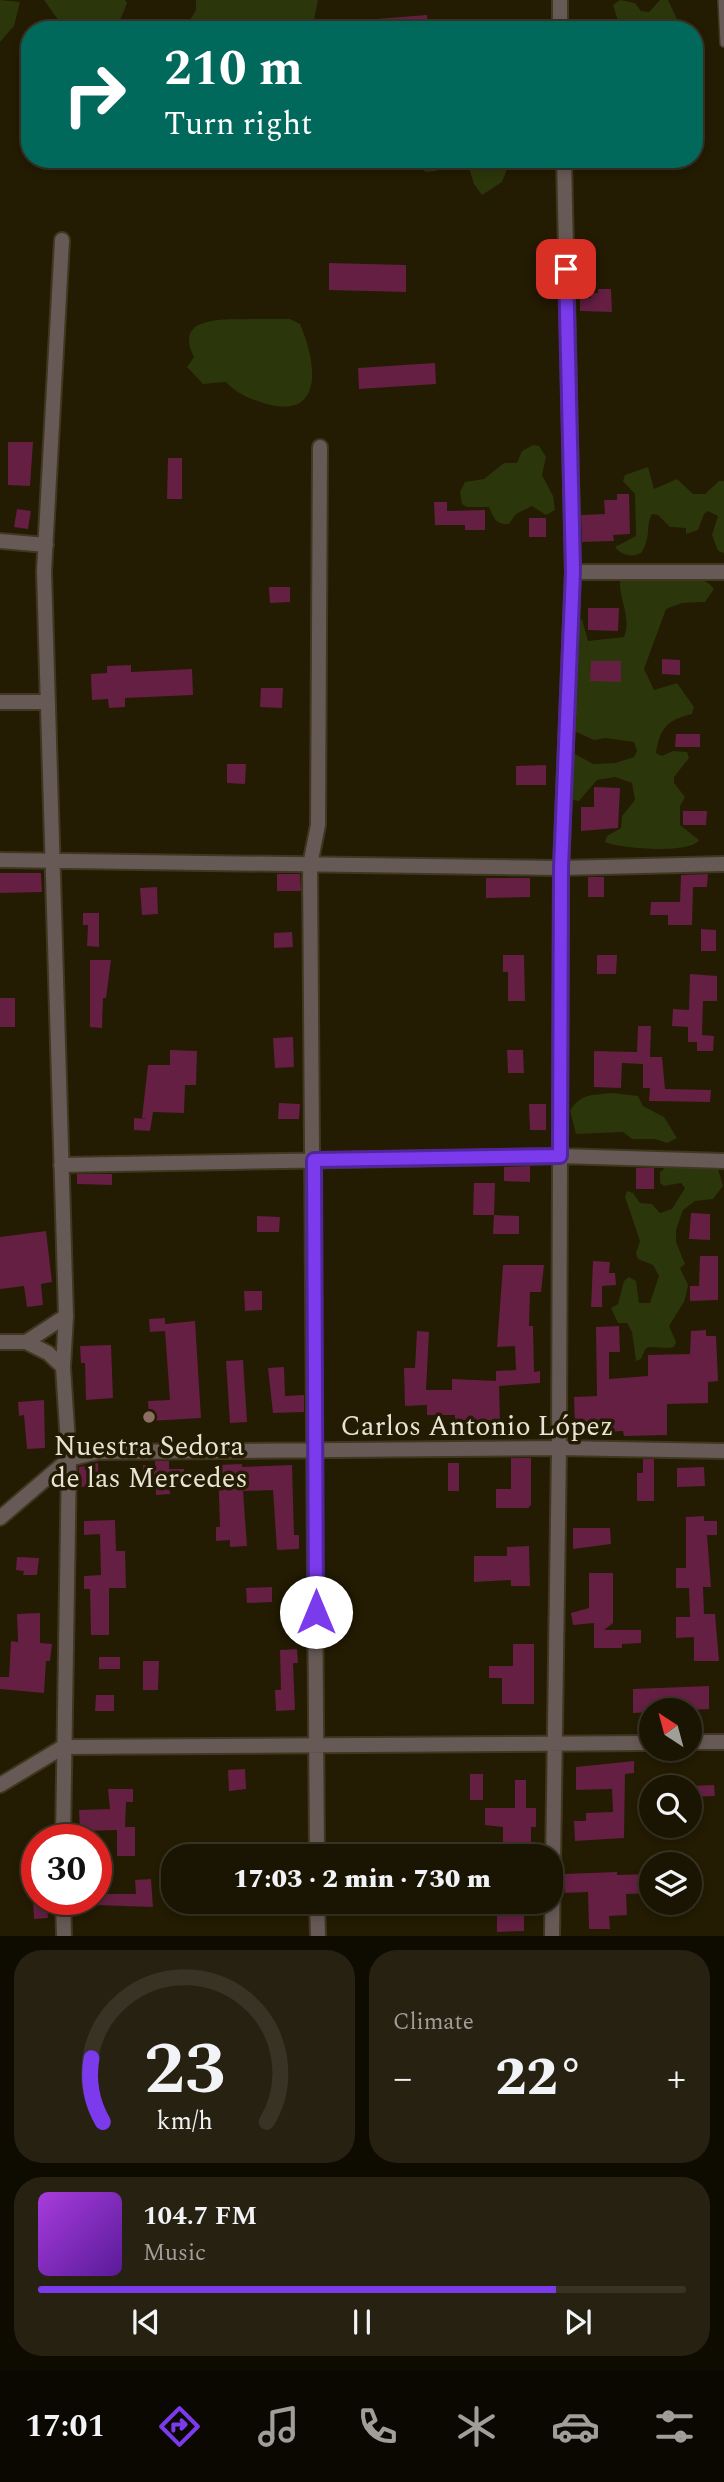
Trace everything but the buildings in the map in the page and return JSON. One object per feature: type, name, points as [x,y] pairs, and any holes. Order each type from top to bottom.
[{"type":"street","points":[[560,0],[560,21]]},
{"type":"street","points":[[552,1936],[559,1448],[561,868],[573,572],[564,168]]},
{"type":"street","points":[[62,240],[46,545],[66,1316],[63,1367],[69,1459],[63,1824]]},
{"type":"street","points":[[317,1844],[310,865],[318,825],[320,447]]},
{"type":"street","points":[[0,541],[46,545]]},
{"type":"street","points":[[573,572],[724,572]]},
{"type":"street","points":[[0,702],[48,702]]},
{"type":"street","points":[[0,860],[561,868],[724,864]]},
{"type":"street","points":[[61,1165],[560,1156],[724,1161]]},
{"type":"street","points":[[26,1342],[66,1316]]},
{"type":"street","points":[[0,1342],[26,1342],[48,1353],[63,1367]]},
{"type":"street","name":"Carlos Antonio López","points":[[0,1518],[69,1459],[98,1452],[559,1448],[724,1451]]},
{"type":"street","points":[[702,1742],[724,1742]]},
{"type":"street","points":[[0,1785],[63,1747],[639,1743]]},
{"type":"street","points":[[317,1914],[318,1936]]},
{"type":"street","points":[[64,1915],[64,1936]]},
{"type":"lane","points":[[722,0],[724,43]]},
{"type":"green space","points":[[0,0],[20,2],[14,26],[0,42]]},
{"type":"green space","points":[[44,0],[125,0],[127,3],[119,21],[59,21]]},
{"type":"green space","points":[[196,0],[318,0],[314,21],[189,21],[196,10]]},
{"type":"green space","points":[[620,0],[635,3],[641,11],[649,12],[660,0],[668,0],[678,21],[618,21],[613,5]]},
{"type":"green space","points":[[423,168],[441,168],[436,171],[425,172]]},
{"type":"green space","points":[[469,168],[507,168],[502,182],[482,195],[474,184]]},
{"type":"green space","points":[[290,319],[300,324],[306,339],[312,371],[311,385],[306,397],[297,404],[283,407],[263,403],[243,395],[226,382],[203,384],[187,367],[194,357],[189,343],[190,333],[196,326],[218,320]]},
{"type":"green space","points":[[533,445],[539,446],[546,457],[542,475],[553,496],[555,510],[546,515],[532,506],[516,514],[509,524],[504,524],[496,520],[489,507],[467,507],[462,504],[460,492],[465,482],[484,479],[504,463],[517,463],[522,451]]},
{"type":"green space","points":[[648,467],[654,489],[677,479],[693,494],[705,494],[719,481],[724,481],[724,553],[718,551],[712,535],[718,516],[708,511],[704,514],[698,530],[686,534],[686,528],[670,527],[658,515],[652,514],[641,553],[627,555],[615,547],[636,536],[635,494],[623,481],[625,475]]},
{"type":"green space","points":[[620,578],[660,581],[696,579],[714,589],[705,602],[682,603],[666,609],[644,669],[654,690],[677,683],[694,707],[692,714],[676,719],[666,726],[656,753],[662,756],[673,751],[687,752],[689,758],[674,777],[674,783],[685,797],[680,806],[680,825],[699,840],[683,847],[639,848],[605,842],[607,836],[621,828],[622,816],[635,800],[632,783],[615,777],[597,780],[579,801],[573,800],[570,758],[575,754],[593,764],[615,763],[634,757],[637,751],[634,742],[605,738],[594,740],[572,730],[576,621],[582,619],[588,641],[624,637],[626,615]]},
{"type":"green space","points":[[613,1093],[638,1096],[643,1106],[664,1117],[677,1138],[667,1143],[655,1139],[632,1139],[623,1132],[576,1134],[570,1111],[574,1105],[588,1096]]},
{"type":"green space","points":[[669,1164],[718,1169],[723,1186],[713,1199],[695,1201],[683,1210],[676,1230],[676,1242],[685,1264],[680,1268],[688,1285],[684,1302],[669,1326],[676,1342],[674,1347],[646,1348],[641,1359],[636,1361],[632,1332],[627,1323],[618,1323],[611,1308],[618,1304],[624,1281],[629,1277],[636,1281],[639,1303],[650,1303],[659,1276],[653,1265],[638,1259],[636,1253],[640,1241],[625,1197],[627,1191],[633,1193],[640,1203],[652,1204],[660,1213],[672,1209],[685,1188],[681,1183],[664,1186],[660,1183],[660,1172]]},
{"type":"place","name":"Nuestra Sedora de las Mercedes","points":[[149,1417]]},
{"type":"route","points":[[316,1612],[314,1160],[560,1156],[561,868],[573,572],[566,269]]}]
